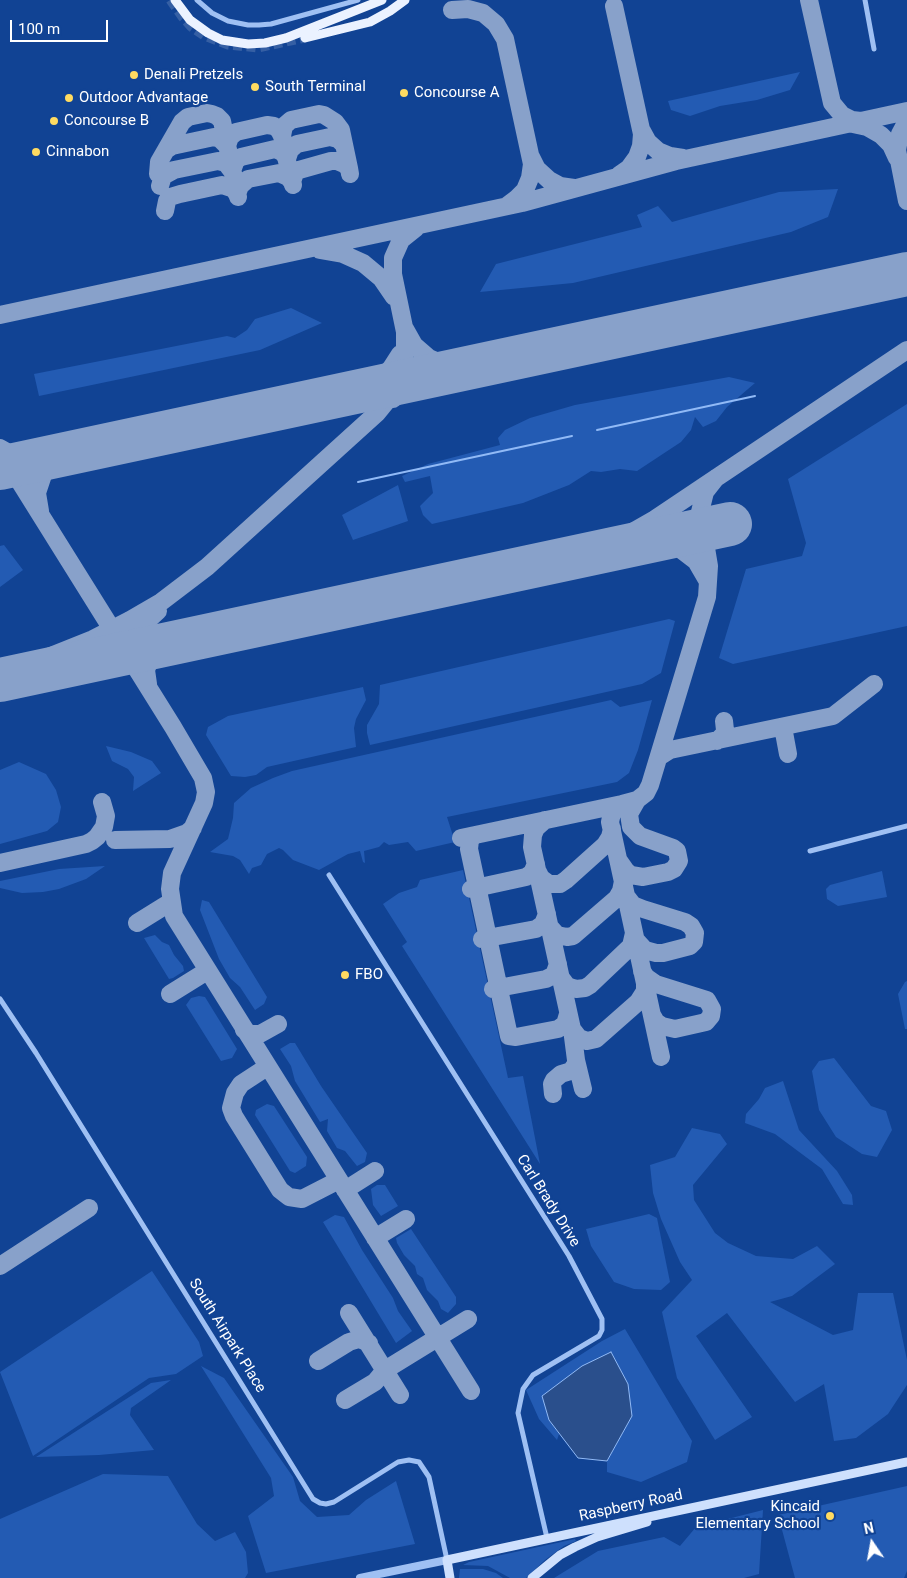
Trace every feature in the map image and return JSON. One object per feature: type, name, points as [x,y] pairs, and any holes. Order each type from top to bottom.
[{"type":"main road","points":[[174,0],[190,20],[208,33],[222,40],[248,44],[265,43],[286,38],[382,0]]},
{"type":"main road","points":[[305,38],[370,22],[405,0]]},
{"type":"main road","name":"Raspberry Road","points":[[446,1560],[907,1462]]},
{"type":"main road","points":[[532,1578],[560,1556],[597,1537],[696,1506]]},
{"type":"main road","points":[[446,1560],[450,1578]]},
{"type":"street","points":[[197,0],[220,18],[239,24],[254,25],[276,23],[358,0]]},
{"type":"street","points":[[864,0],[874,49]]},
{"type":"street","points":[[810,851],[907,826]]},
{"type":"street","name":"Carl Brady Drive","points":[[329,875],[569,1256],[602,1319],[602,1330],[599,1336],[534,1375],[523,1389],[518,1413],[546,1538]]},
{"type":"street","name":"South Airpark Place","points":[[0,999],[36,1053],[313,1498],[320,1503],[334,1502],[398,1462],[409,1460],[419,1462],[425,1468],[429,1477],[446,1560]]},
{"type":"street","name":"Raspberry Road","points":[[360,1578],[446,1560]]},
{"type":"shaded area","points":[[800,72],[790,90],[757,100],[720,106],[690,116],[671,110],[668,101]]},
{"type":"shaded area","points":[[838,189],[828,217],[791,232],[573,283],[480,292],[496,264],[642,227],[637,215],[658,206],[672,222],[779,192]]},
{"type":"shaded area","points":[[291,308],[322,323],[260,350],[39,396],[34,374],[227,336],[235,338],[247,330],[255,319]]},
{"type":"shaded area","points":[[729,377],[755,383],[727,407],[716,421],[703,427],[695,417],[691,430],[681,442],[637,471],[620,469],[601,472],[591,471],[569,485],[523,503],[432,524],[423,515],[420,506],[433,493],[430,476],[405,482],[402,476],[428,464],[500,445],[498,438],[505,430],[530,418],[575,405]]},
{"type":"shaded area","points":[[907,404],[907,626],[733,664],[719,658],[746,569],[802,556],[806,543],[788,479]]},
{"type":"shaded area","points":[[398,485],[408,521],[353,540],[342,515]]},
{"type":"shaded area","points":[[4,545],[23,570],[0,587],[0,546]]},
{"type":"shaded area","points":[[669,619],[675,621],[661,673],[642,684],[370,745],[367,725],[379,704],[380,685]]},
{"type":"shaded area","points":[[363,687],[366,700],[356,719],[354,728],[356,747],[267,767],[256,775],[245,777],[231,776],[206,735],[208,727],[228,716]]},
{"type":"shaded area","points":[[611,700],[620,707],[652,700],[638,750],[629,773],[617,782],[447,817],[455,842],[416,851],[408,842],[389,845],[384,842],[379,847],[364,851],[365,863],[360,851],[348,854],[319,870],[293,860],[279,848],[267,854],[261,865],[252,868],[249,874],[240,860],[233,856],[210,852],[228,839],[234,803],[251,788],[273,778],[292,771]]},
{"type":"shaded area","points":[[106,746],[131,752],[152,761],[161,773],[133,791],[134,777],[128,769],[112,761]]},
{"type":"shaded area","points":[[19,762],[46,774],[56,790],[61,807],[58,822],[47,831],[0,844],[0,770]]},
{"type":"shaded area","points":[[105,866],[86,879],[59,889],[22,893],[0,888],[0,881],[59,869]]},
{"type":"shaded area","points":[[463,870],[508,1078],[523,1076],[540,1164],[402,946],[407,942],[383,904],[399,893],[417,887],[420,880]]},
{"type":"shaded area","points":[[882,871],[887,897],[838,906],[827,899],[826,889],[830,885]]},
{"type":"shaded area","points":[[202,900],[209,902],[267,997],[264,1004],[255,1010],[240,987],[230,978],[219,959],[200,910]]},
{"type":"shaded area","points":[[155,935],[162,942],[169,945],[183,966],[184,971],[173,978],[169,979],[144,938]]},
{"type":"shaded area","points":[[907,981],[907,1029],[905,1029],[898,994]]},
{"type":"shaded area","points":[[205,997],[237,1049],[232,1058],[221,1061],[186,1005],[191,998]]},
{"type":"shaded area","points":[[290,1043],[295,1043],[321,1086],[367,1153],[365,1162],[357,1166],[345,1151],[337,1148],[327,1131],[328,1119],[320,1122],[295,1081],[291,1066],[280,1049]]},
{"type":"shaded area","points":[[834,1058],[871,1106],[886,1111],[892,1130],[877,1157],[862,1154],[836,1137],[819,1110],[812,1071],[819,1061]]},
{"type":"shaded area","points":[[783,1081],[799,1130],[837,1171],[852,1195],[853,1205],[843,1204],[822,1169],[775,1134],[745,1123],[746,1114],[759,1099],[765,1088]]},
{"type":"shaded area","points":[[267,1104],[274,1106],[307,1157],[306,1166],[295,1173],[290,1171],[255,1115],[256,1110]]},
{"type":"shaded area","points":[[692,1128],[720,1134],[727,1144],[693,1185],[694,1200],[715,1233],[728,1243],[756,1256],[793,1259],[817,1246],[835,1264],[792,1296],[770,1302],[833,1335],[853,1330],[858,1293],[893,1293],[907,1360],[907,1385],[888,1414],[856,1438],[834,1441],[824,1384],[795,1402],[727,1313],[696,1336],[752,1417],[715,1440],[677,1378],[662,1312],[692,1280],[680,1262],[661,1219],[653,1193],[650,1165],[675,1157]]},
{"type":"shaded area","points":[[377,1185],[385,1185],[398,1206],[381,1216],[373,1205],[371,1189]]},
{"type":"shaded area","points":[[649,1214],[657,1218],[670,1282],[661,1290],[634,1289],[614,1282],[591,1246],[586,1229]]},
{"type":"shaded area","points":[[335,1215],[344,1217],[362,1250],[393,1298],[398,1311],[412,1331],[396,1343],[323,1222]]},
{"type":"shaded area","points":[[411,1229],[456,1297],[456,1304],[448,1313],[441,1309],[438,1301],[427,1290],[423,1278],[417,1274],[415,1266],[404,1255],[397,1243],[396,1238]]},
{"type":"shaded area","points":[[152,1271],[199,1342],[203,1356],[176,1374],[149,1378],[33,1456],[0,1372]]},
{"type":"shaded area","points":[[625,1329],[692,1441],[687,1462],[641,1482],[607,1472],[607,1461],[632,1416],[549,1420],[559,1434],[557,1440],[539,1419],[526,1390],[602,1341]]},
{"type":"shaded area","points":[[611,1352],[628,1384],[632,1416],[607,1461],[578,1458],[549,1420],[542,1396],[582,1366]]},
{"type":"shaded area","points":[[201,1366],[224,1378],[293,1477],[300,1501],[317,1517],[349,1515],[366,1500],[396,1481],[415,1544],[266,1573],[248,1516],[274,1496],[271,1478]]},
{"type":"shaded area","points":[[171,1380],[131,1408],[130,1415],[154,1450],[99,1455],[36,1457],[151,1383]]},
{"type":"shaded area","points":[[103,1474],[168,1476],[197,1524],[215,1541],[235,1532],[246,1552],[248,1573],[245,1578],[0,1578],[0,1519]]},
{"type":"shaded area","points":[[907,1486],[907,1571],[904,1578],[795,1578],[778,1515]]},
{"type":"shaded area","points":[[763,1510],[759,1574],[744,1578],[554,1578],[598,1551],[664,1537],[680,1546],[696,1527]]},
{"type":"shaded area","points":[[575,1539],[576,1541],[564,1546],[545,1560],[526,1578],[510,1578],[488,1566],[463,1565],[469,1562]]},
{"type":"shaded area","points":[[460,1569],[483,1569],[496,1573],[503,1578],[459,1578]]},
{"type":"waterway","points":[[597,430],[755,396]]},
{"type":"waterway","points":[[358,482],[572,436]]},
{"type":"taxiway","points":[[809,0],[832,103],[842,115],[852,120],[861,121]]},
{"type":"taxiway","points":[[614,6],[642,134],[641,146],[637,157],[629,168],[619,175]]},
{"type":"taxiway","points":[[452,10],[468,9],[483,13],[496,24],[505,39],[532,164],[530,178],[525,190],[508,205]]},
{"type":"taxiway","points":[[0,315],[522,203],[676,161],[907,111]]},
{"type":"taxiway","points":[[158,174],[159,162],[182,122],[188,117],[207,113],[212,114],[222,121],[238,197]]},
{"type":"taxiway","points":[[282,136],[284,126],[291,120],[319,114],[324,115],[335,122],[341,130],[349,168]]},
{"type":"taxiway","points":[[907,121],[900,134],[897,150],[907,201]]},
{"type":"taxiway","points":[[853,124],[867,127],[881,135],[891,145],[897,158]]},
{"type":"taxiway","points":[[227,146],[230,137],[236,132],[267,125],[274,126],[279,130],[284,144]]},
{"type":"taxiway","points":[[642,131],[648,142],[658,151],[670,156],[683,158]]},
{"type":"taxiway","points":[[166,150],[172,146],[214,137],[220,139],[227,146]]},
{"type":"taxiway","points":[[287,159],[290,150],[297,144],[330,137],[338,139],[344,145]]},
{"type":"taxiway","points":[[232,171],[236,160],[241,157],[275,149],[282,152],[286,157],[293,185]]},
{"type":"taxiway","points":[[531,157],[537,169],[549,180],[560,186],[574,188]]},
{"type":"taxiway","points":[[160,186],[163,176],[174,170],[218,161],[226,163],[232,171]]},
{"type":"taxiway","points":[[292,182],[295,173],[299,170],[331,161],[344,164],[349,168],[350,174]]},
{"type":"taxiway","points":[[237,194],[240,186],[248,179],[279,173],[288,177],[292,182]]},
{"type":"taxiway","points":[[165,211],[170,197],[180,194],[222,185],[234,189],[237,194]]},
{"type":"taxiway","points":[[0,673],[93,639],[161,602],[207,567],[377,413],[390,397],[397,383],[405,354],[405,332],[393,274],[393,258],[401,240],[416,228]]},
{"type":"taxiway","points":[[320,250],[343,254],[363,263],[381,278],[394,297]]},
{"type":"taxiway","points":[[883,279],[898,271],[907,263]]},
{"type":"taxiway","points":[[405,329],[414,345],[429,358],[445,365],[470,367]]},
{"type":"taxiway","points":[[582,555],[620,539],[655,519],[907,350]]},
{"type":"taxiway","points":[[350,393],[370,386],[382,378],[400,354]]},
{"type":"taxiway","points":[[393,399],[407,387],[424,377]]},
{"type":"taxiway","points":[[0,448],[18,458],[43,459]]},
{"type":"taxiway","points":[[0,450],[203,778],[206,792],[204,803],[172,873],[170,889],[174,916],[471,1391]]},
{"type":"taxiway","points":[[40,511],[37,493],[43,475],[54,462],[71,453]]},
{"type":"taxiway","points":[[461,838],[622,804],[637,800],[646,793],[707,597],[709,566],[700,512],[705,492],[716,478]]},
{"type":"taxiway","points":[[644,542],[667,543],[679,548],[696,561],[707,580]]},
{"type":"taxiway","points":[[135,663],[134,649],[137,636],[144,624],[158,611]]},
{"type":"taxiway","points":[[148,684],[146,670],[150,659],[159,649],[173,643]]},
{"type":"taxiway","points":[[106,657],[123,659],[137,668]]},
{"type":"taxiway","points":[[659,757],[670,750],[833,716],[874,684]]},
{"type":"taxiway","points":[[717,741],[724,734],[724,721]]},
{"type":"taxiway","points":[[783,727],[788,754]]},
{"type":"taxiway","points":[[619,861],[631,875],[643,877],[668,872],[674,869],[679,861],[677,851],[673,848],[640,836],[631,827],[629,814],[637,800]]},
{"type":"taxiway","points":[[0,863],[86,844],[92,841],[104,827],[106,816],[102,802]]},
{"type":"taxiway","points":[[622,804],[612,813],[610,822],[661,1057]]},
{"type":"taxiway","points":[[545,820],[536,828],[532,847],[572,1029],[576,1060],[583,1089]]},
{"type":"taxiway","points":[[115,840],[170,839],[187,833],[193,828]]},
{"type":"taxiway","points":[[538,872],[541,878],[549,884],[560,884],[605,845],[612,829]]},
{"type":"taxiway","points":[[475,835],[470,840],[469,849],[509,1036],[516,1037],[558,1029],[565,1024],[568,1014]]},
{"type":"taxiway","points":[[471,889],[526,877],[532,873],[536,864]]},
{"type":"taxiway","points":[[549,926],[557,935],[573,936],[617,898],[623,881]]},
{"type":"taxiway","points":[[626,896],[633,905],[685,922],[691,926],[695,933],[694,942],[690,946],[663,953],[645,950],[635,939]]},
{"type":"taxiway","points":[[137,923],[166,905]]},
{"type":"taxiway","points":[[482,939],[536,929],[543,924],[547,914]]},
{"type":"taxiway","points":[[561,978],[567,986],[576,989],[585,988],[590,985],[631,946],[634,933]]},
{"type":"taxiway","points":[[493,989],[546,979],[554,975],[558,964]]},
{"type":"taxiway","points":[[170,994],[207,971]]},
{"type":"taxiway","points":[[642,971],[646,977],[656,984],[707,1000],[712,1009],[711,1016],[706,1022],[675,1029],[662,1026],[656,1022],[652,1015]]},
{"type":"taxiway","points":[[572,1029],[579,1038],[587,1041],[596,1039],[638,1002],[645,991],[645,983]]},
{"type":"taxiway","points":[[244,1030],[251,1034],[260,1034],[278,1024]]},
{"type":"taxiway","points":[[553,1094],[552,1084],[554,1080],[561,1074],[571,1071],[576,1064],[576,1060]]},
{"type":"taxiway","points":[[267,1067],[241,1084],[235,1093],[231,1108],[234,1116],[280,1190],[289,1197],[302,1199],[339,1180]]},
{"type":"taxiway","points":[[345,1190],[375,1171]]},
{"type":"taxiway","points":[[0,1266],[89,1208]]},
{"type":"taxiway","points":[[375,1238],[406,1219]]},
{"type":"taxiway","points":[[349,1313],[400,1395]]},
{"type":"taxiway","points":[[345,1400],[375,1382],[385,1370],[468,1319]]},
{"type":"taxiway","points":[[318,1361],[349,1342],[359,1339],[369,1343]]},
{"type":"runway","points":[[0,468],[907,274]]},
{"type":"runway","points":[[0,680],[730,524]]},
{"type":"tunnel","points":[[170,0],[191,27],[204,36],[228,45],[258,48],[305,38]]},
{"type":"place","name":"Denali Pretzels","points":[[134,75]]},
{"type":"place","name":"South Terminal","points":[[255,87]]},
{"type":"place","name":"Concourse A","points":[[404,93]]},
{"type":"place","name":"Outdoor Advantage","points":[[69,98]]},
{"type":"place","name":"Concourse B","points":[[54,121]]},
{"type":"place","name":"Cinnabon","points":[[36,152]]},
{"type":"place","name":"FBO","points":[[345,975]]},
{"type":"place","name":"Kincaid Elementary School","points":[[830,1516]]}]
